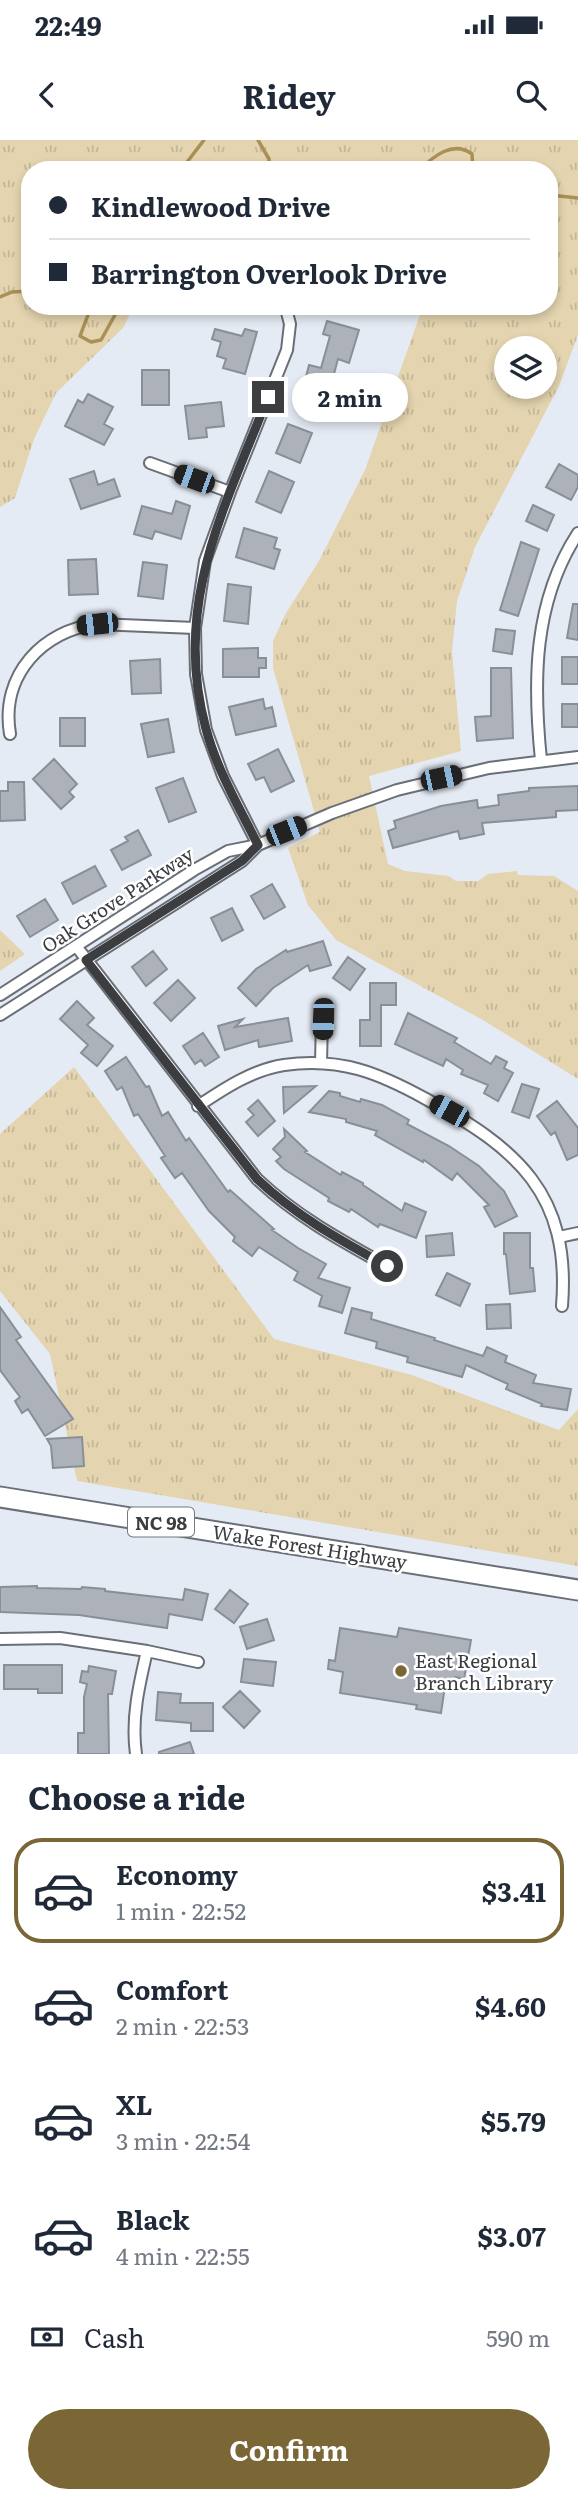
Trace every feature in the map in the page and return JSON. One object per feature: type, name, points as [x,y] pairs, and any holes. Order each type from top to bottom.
[{"type":"highway","name":"Wake Forest Highway","points":[[0,1497],[578,1590]]},
{"type":"street","points":[[258,845],[223,776],[206,730],[196,674],[195,628],[205,561],[287,350],[290,324],[288,315]]},
{"type":"street","points":[[150,463],[230,492]]},
{"type":"street","points":[[541,760],[536,697],[537,649],[555,580],[578,533]]},
{"type":"street","points":[[10,734],[4,723],[1,706],[7,681],[24,657],[53,635],[97,624],[195,628]]},
{"type":"street","name":"Oak Grove Parkway","points":[[0,995],[228,851],[258,845],[332,813],[397,790],[477,771],[541,760],[578,757]]},
{"type":"street","name":"Oak Grove Parkway","points":[[0,1016],[242,861],[258,845]]},
{"type":"street","points":[[76,946],[257,1179],[291,1209],[319,1228],[387,1266]]},
{"type":"street","points":[[321,1063],[323,1019]]},
{"type":"street","points":[[198,1106],[242,1078],[282,1065],[321,1063],[357,1067],[391,1080],[485,1133],[503,1147],[532,1180],[553,1219],[559,1237],[564,1283],[562,1306]]},
{"type":"street","points":[[559,1237],[578,1233]]},
{"type":"street","points":[[0,1639],[60,1638],[198,1662]]},
{"type":"street","points":[[136,1754],[133,1733],[146,1651]]},
{"type":"green space","points":[[0,140],[578,140],[578,335],[557,390],[557,336],[494,336],[494,399],[552,399],[475,547],[457,601],[452,652],[461,751],[369,776],[388,864],[405,871],[448,876],[456,881],[478,881],[488,874],[517,871],[518,875],[554,876],[578,891],[578,1079],[483,1020],[336,940],[308,905],[288,848],[320,832],[273,668],[273,641],[286,613],[319,561],[365,470],[420,315],[558,315],[558,161],[21,161],[21,315],[130,315],[123,328],[56,393],[34,439],[15,498],[0,507]]},
{"type":"green space","points":[[0,930],[25,954],[0,971]]},
{"type":"green space","points":[[74,1067],[274,1339],[412,1375],[559,1430],[578,1409],[578,1566],[77,1481],[50,1354],[0,1291],[0,1134]]},
{"type":"building","points":[[327,321],[359,330],[349,363],[338,359],[325,407],[300,400],[309,365],[321,368],[330,336],[323,334]]},
{"type":"building","points":[[215,329],[242,336],[245,329],[257,332],[245,374],[223,368],[226,359],[217,356],[221,342],[212,339]]},
{"type":"building","points":[[142,370],[169,370],[169,405],[142,405]]},
{"type":"building","points":[[88,394],[113,407],[104,424],[113,429],[104,445],[65,426],[78,400],[83,403]]},
{"type":"building","points":[[221,402],[224,426],[206,428],[207,437],[189,439],[185,406]]},
{"type":"building","points":[[288,424],[312,433],[300,463],[276,453]]},
{"type":"building","points":[[559,464],[578,475],[578,487],[571,500],[546,487]]},
{"type":"building","points":[[94,471],[98,485],[114,479],[120,496],[81,509],[70,479]]},
{"type":"building","points":[[269,471],[294,482],[281,513],[256,502]]},
{"type":"building","points":[[176,501],[190,506],[181,539],[155,531],[152,539],[134,534],[142,506],[172,514]]},
{"type":"building","points":[[533,505],[554,515],[547,531],[526,521]]},
{"type":"building","points":[[244,528],[277,538],[274,548],[280,550],[274,569],[236,557]]},
{"type":"building","points":[[521,542],[539,549],[518,616],[500,610]]},
{"type":"building","points":[[96,559],[98,594],[69,595],[68,560]]},
{"type":"building","points":[[143,562],[167,565],[163,599],[138,596]]},
{"type":"building","points":[[228,584],[251,587],[248,624],[224,621]]},
{"type":"building","points":[[573,604],[578,604],[578,640],[567,638]]},
{"type":"building","points":[[496,629],[515,631],[512,654],[493,651]]},
{"type":"building","points":[[258,648],[258,658],[266,658],[266,668],[259,668],[259,677],[223,677],[223,649]]},
{"type":"building","points":[[562,657],[578,657],[578,684],[562,684]]},
{"type":"building","points":[[160,659],[161,693],[132,694],[130,661]]},
{"type":"building","points":[[491,668],[511,668],[513,738],[477,741],[475,717],[491,716]]},
{"type":"building","points":[[263,699],[265,709],[272,707],[276,726],[236,735],[229,707]]},
{"type":"building","points":[[562,704],[578,704],[578,727],[562,727]]},
{"type":"building","points":[[60,718],[85,718],[85,746],[60,746]]},
{"type":"building","points":[[168,719],[174,752],[148,757],[141,724]]},
{"type":"building","points":[[278,749],[294,781],[271,792],[264,777],[256,780],[248,764]]},
{"type":"building","points":[[54,759],[77,784],[69,792],[74,797],[61,809],[33,779]]},
{"type":"building","points":[[183,778],[196,812],[169,822],[156,788]]},
{"type":"building","points":[[8,782],[24,782],[25,820],[0,821],[0,791],[8,791]]},
{"type":"building","points":[[578,786],[578,810],[556,811],[556,817],[482,823],[484,834],[460,839],[458,831],[393,848],[388,831],[396,828],[394,821],[441,806],[477,800],[478,808],[499,805],[498,795],[529,791],[529,788]]},
{"type":"building","points":[[138,830],[151,855],[122,870],[111,850],[128,841],[125,837]]},
{"type":"building","points":[[95,866],[106,886],[73,904],[62,883]]},
{"type":"building","points":[[272,884],[285,907],[264,919],[251,896]]},
{"type":"building","points":[[45,899],[58,920],[30,937],[17,916]]},
{"type":"building","points":[[232,908],[243,930],[222,941],[211,918]]},
{"type":"building","points":[[323,941],[331,965],[310,971],[308,965],[273,988],[256,1006],[238,988],[256,969],[286,950],[287,952]]},
{"type":"building","points":[[153,951],[167,969],[146,986],[132,967]]},
{"type":"building","points":[[348,957],[365,969],[350,990],[333,978]]},
{"type":"building","points":[[178,980],[195,998],[171,1021],[154,1003]]},
{"type":"building","points":[[370,983],[396,983],[396,1005],[381,1005],[381,1046],[360,1046],[360,1020],[370,1020]]},
{"type":"building","points":[[77,1001],[94,1018],[87,1025],[113,1046],[97,1066],[81,1053],[88,1045],[60,1019]]},
{"type":"building","points":[[408,1013],[457,1038],[454,1042],[491,1064],[496,1056],[507,1062],[504,1068],[513,1073],[498,1101],[484,1093],[488,1085],[461,1074],[463,1070],[446,1059],[443,1066],[395,1044]]},
{"type":"building","points":[[288,1018],[292,1041],[259,1047],[258,1040],[225,1050],[218,1026],[243,1019],[235,1027]]},
{"type":"building","points":[[203,1033],[219,1057],[205,1066],[201,1060],[195,1064],[183,1046]]},
{"type":"building","points":[[126,1057],[146,1087],[149,1086],[162,1116],[168,1112],[186,1141],[189,1138],[228,1192],[230,1190],[274,1229],[272,1230],[326,1264],[318,1278],[350,1288],[342,1313],[319,1306],[322,1296],[294,1280],[298,1272],[259,1247],[252,1256],[233,1241],[235,1237],[209,1211],[182,1173],[175,1178],[161,1158],[165,1156],[138,1114],[134,1116],[122,1087],[117,1090],[105,1071]]},
{"type":"building","points":[[522,1084],[539,1089],[529,1118],[512,1112]]},
{"type":"building","points":[[316,1086],[284,1113],[283,1087]]},
{"type":"building","points":[[329,1091],[360,1102],[361,1099],[382,1105],[409,1120],[407,1124],[449,1146],[479,1166],[504,1191],[517,1216],[495,1227],[484,1207],[489,1205],[457,1173],[452,1180],[424,1160],[423,1162],[375,1135],[377,1131],[346,1122],[346,1119],[309,1112]]},
{"type":"building","points":[[258,1100],[275,1121],[258,1136],[246,1122],[254,1115],[248,1109]]},
{"type":"building","points":[[557,1101],[578,1128],[578,1155],[567,1160],[555,1132],[551,1135],[537,1116]]},
{"type":"building","points":[[284,1129],[307,1151],[305,1152],[341,1175],[342,1172],[363,1183],[402,1211],[405,1203],[426,1212],[416,1238],[380,1224],[378,1227],[351,1209],[349,1212],[328,1201],[329,1198],[284,1169],[276,1161],[281,1157],[273,1149],[285,1137]]},
{"type":"building","points":[[452,1233],[454,1255],[427,1257],[426,1236]]},
{"type":"building","points":[[504,1233],[530,1233],[530,1268],[533,1268],[535,1291],[510,1294]]},
{"type":"building","points":[[447,1273],[470,1284],[460,1306],[436,1295]]},
{"type":"building","points":[[510,1304],[511,1328],[487,1329],[486,1305]]},
{"type":"building","points":[[0,1307],[21,1337],[16,1340],[73,1419],[45,1436],[28,1409],[22,1413],[15,1401],[20,1397],[0,1370]]},
{"type":"building","points":[[352,1308],[372,1313],[371,1319],[483,1356],[487,1347],[507,1356],[505,1362],[536,1375],[533,1383],[571,1389],[567,1410],[541,1406],[542,1404],[506,1389],[508,1384],[466,1365],[462,1377],[407,1362],[408,1357],[376,1348],[377,1342],[345,1333]]},
{"type":"building","points":[[82,1437],[84,1466],[53,1468],[51,1446],[47,1439]]},
{"type":"building","points":[[0,1587],[105,1589],[183,1600],[185,1589],[208,1594],[202,1620],[169,1614],[167,1628],[79,1615],[0,1612]]},
{"type":"building","points":[[230,1590],[248,1604],[234,1623],[215,1609]]},
{"type":"building","points":[[267,1619],[274,1640],[247,1649],[240,1627]]},
{"type":"building","name":"East Regional Branch Library","points":[[340,1628],[397,1637],[399,1628],[471,1640],[464,1679],[455,1677],[453,1687],[445,1686],[441,1713],[416,1709],[417,1705],[340,1693],[343,1672],[328,1669],[329,1660],[335,1661]]},
{"type":"building","points":[[244,1659],[276,1662],[273,1686],[241,1682]]},
{"type":"building","points":[[4,1665],[62,1665],[62,1693],[38,1693],[38,1689],[4,1689]]},
{"type":"building","points":[[89,1666],[116,1671],[112,1694],[108,1694],[109,1754],[78,1754],[78,1733],[84,1733],[84,1697],[87,1684],[80,1682],[82,1671],[88,1672]]},
{"type":"building","points":[[240,1691],[260,1711],[244,1728],[223,1707]]},
{"type":"building","points":[[158,1692],[181,1694],[180,1703],[213,1703],[213,1731],[191,1731],[191,1723],[156,1720]]},
{"type":"building","points":[[190,1742],[194,1754],[159,1754],[159,1752]]},
{"type":"waterway","points":[[188,161],[204,140]]},
{"type":"waterway","points":[[258,140],[269,161]]},
{"type":"waterway","points":[[430,161],[451,149],[465,150],[472,154],[472,161]]},
{"type":"waterway","points":[[558,196],[578,198]]},
{"type":"waterway","points":[[0,297],[21,292]]},
{"type":"waterway","points":[[88,315],[80,336],[91,342],[101,340],[115,315]]},
{"type":"place","name":"East Regional Branch Library","points":[[401,1671]]},
{"type":"route","points":[[268,397],[205,561],[199,592],[194,652],[206,730],[223,776],[258,845],[242,861],[86,960],[257,1179],[291,1209],[319,1228],[387,1266]]}]
